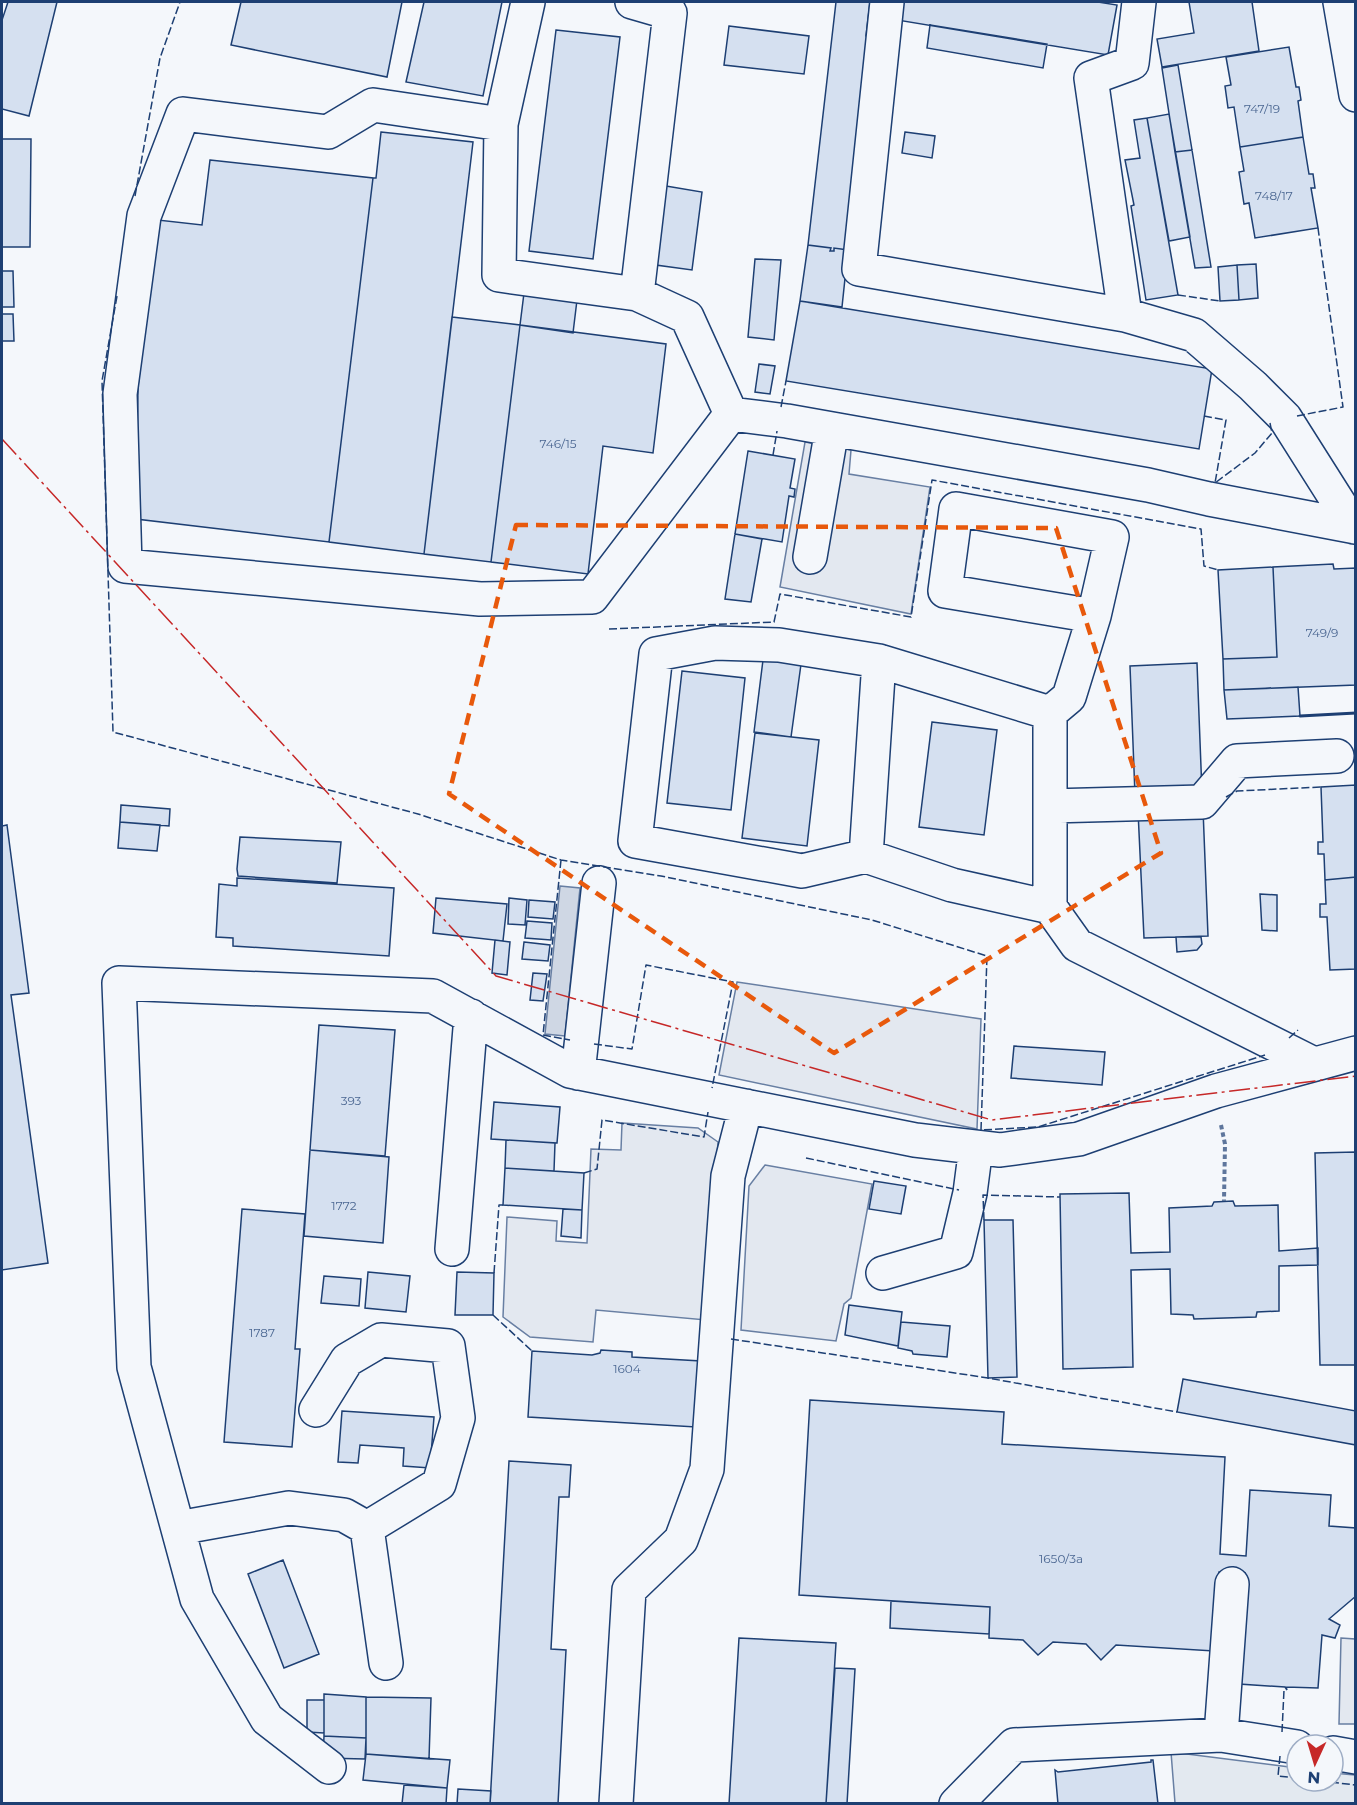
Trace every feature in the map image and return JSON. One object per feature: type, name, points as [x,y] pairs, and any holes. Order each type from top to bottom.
[{"type":"main road","points":[[528,2],[501,124],[499,275],[637,294],[687,317],[731,414]]},
{"type":"main road","points":[[632,2],[670,13],[637,294]]},
{"type":"main road","points":[[887,2],[859,269],[1125,315],[1194,334],[1253,386],[1285,418],[1355,527]]},
{"type":"main road","points":[[1125,315],[1091,78],[1132,63],[1139,2]]},
{"type":"main road","points":[[1340,2],[1356,94]]},
{"type":"main road","points":[[501,124],[373,105],[328,132],[183,114],[144,216],[120,394],[125,566],[480,598],[592,597],[731,414]]},
{"type":"main road","points":[[731,414],[832,429],[1148,484],[1209,499],[1355,527]]},
{"type":"main road","points":[[810,557],[832,429]]},
{"type":"main road","points":[[1094,616],[945,591],[956,509],[1112,537],[1094,616],[1069,697],[1050,713],[1050,907],[1077,945],[1314,1064]]},
{"type":"main road","points":[[1050,713],[879,661],[779,645],[726,643],[656,654],[635,841],[802,870],[866,856],[951,885],[1050,907]]},
{"type":"main road","points":[[866,856],[879,661]]},
{"type":"main road","points":[[1050,806],[1202,802],[1237,761],[1337,756]]},
{"type":"main road","points":[[578,1072],[599,883]]},
{"type":"main road","points":[[329,1767],[267,1719],[197,1599],[134,1367],[119,983],[433,996],[570,1071],[915,1140],[1000,1150],[1079,1139],[1216,1091],[1356,1053]]},
{"type":"main road","points":[[452,1249],[471,1016]]},
{"type":"main road","points":[[616,1803],[629,1590],[681,1540],[707,1469],[728,1176],[746,1106]]},
{"type":"main road","points":[[883,1273],[956,1252],[970,1193],[976,1147]]},
{"type":"main road","points":[[315,1410],[347,1360],[381,1340],[448,1346],[458,1418],[439,1484],[367,1528]]},
{"type":"main road","points":[[178,1528],[289,1508],[344,1515],[367,1528]]},
{"type":"main road","points":[[367,1528],[386,1663]]},
{"type":"main road","points":[[1221,1735],[1232,1584]]},
{"type":"main road","points":[[956,1803],[1014,1745],[1221,1735],[1285,1745]]},
{"type":"path","points":[[1216,1091],[1225,1144],[1224,1201]]},
{"type":"highlighted area","points":[[516,525],[1056,528],[1161,853],[834,1053],[449,794]]},
{"type":"shaded area","points":[[805,442],[851,450],[849,474],[930,487],[911,614],[780,587]]},
{"type":"shaded area","points":[[560,886],[580,888],[565,1036],[545,1034]]},
{"type":"shaded area","points":[[737,982],[981,1019],[977,1129],[719,1075]]},
{"type":"shaded area","points":[[622,1123],[698,1128],[718,1142],[706,1320],[596,1310],[593,1342],[530,1337],[503,1317],[507,1217],[557,1221],[556,1241],[587,1243],[591,1149],[621,1150]]},
{"type":"shaded area","points":[[765,1165],[872,1184],[851,1298],[844,1304],[836,1341],[741,1330],[749,1186]]},
{"type":"shaded area","points":[[1341,1638],[1355,1639],[1355,1724],[1339,1724]]},
{"type":"shaded area","points":[[1171,1752],[1285,1766],[1285,1793],[1345,1793],[1345,1774],[1355,1775],[1355,1803],[1175,1803]]},
{"type":"building","points":[[8,2],[57,2],[29,116],[2,109],[2,20]]},
{"type":"building","points":[[241,2],[402,2],[387,77],[231,45]]},
{"type":"building","points":[[424,2],[502,2],[483,96],[406,82]]},
{"type":"building","points":[[836,2],[870,2],[866,36],[871,37],[848,250],[834,248],[834,251],[830,251],[831,248],[808,245]]},
{"type":"building","points":[[900,2],[1098,2],[1117,5],[1108,55],[897,20]]},
{"type":"building","points":[[1189,2],[1252,2],[1259,51],[1162,67],[1157,39],[1194,33]]},
{"type":"building","points":[[930,25],[1047,44],[1043,68],[927,48]]},
{"type":"building","points":[[729,26],[809,36],[804,74],[724,65]]},
{"type":"building","points":[[556,30],[620,37],[593,259],[529,251]]},
{"type":"building","points":[[1289,47],[1296,87],[1299,87],[1301,100],[1298,101],[1303,137],[1240,147],[1234,107],[1228,108],[1225,86],[1231,85],[1226,57]]},
{"type":"building","points":[[1178,65],[1192,150],[1175,152],[1162,68]]},
{"type":"building","points":[[1169,114],[1190,237],[1169,241],[1147,118]]},
{"type":"building","points":[[1147,118],[1178,295],[1146,300],[1131,206],[1134,205],[1125,160],[1140,158],[1134,120]]},
{"type":"building","points":[[381,132],[473,142],[424,554],[329,542],[373,178],[376,178]]},
{"type":"building","points":[[905,132],[935,136],[932,158],[902,153]]},
{"type":"building","points":[[1303,137],[1309,174],[1313,174],[1315,188],[1311,188],[1318,228],[1255,238],[1249,203],[1244,204],[1239,172],[1244,171],[1240,147]]},
{"type":"building","points":[[2,139],[31,139],[30,247],[2,247]]},
{"type":"building","points":[[1192,150],[1211,267],[1195,268],[1175,152]]},
{"type":"building","points":[[210,160],[373,178],[329,542],[136,519],[138,386],[158,220],[202,225]]},
{"type":"building","points":[[666,186],[702,192],[692,270],[656,265]]},
{"type":"building","points":[[808,245],[831,248],[830,251],[834,251],[834,248],[848,250],[842,307],[800,301]]},
{"type":"building","points":[[755,259],[781,260],[774,340],[748,337]]},
{"type":"building","points":[[1256,264],[1258,298],[1239,300],[1237,265]]},
{"type":"building","points":[[1237,265],[1239,300],[1220,301],[1218,267]]},
{"type":"building","points":[[2,271],[13,271],[14,307],[2,307]]},
{"type":"building","points":[[524,293],[577,300],[573,333],[520,325]]},
{"type":"building","points":[[800,301],[1212,369],[1199,449],[786,381]]},
{"type":"building","points":[[2,314],[13,314],[14,341],[2,341]]},
{"type":"building","points":[[452,317],[520,325],[491,562],[424,554]]},
{"type":"building","points":[[520,325],[666,344],[653,453],[603,446],[588,574],[491,562]]},
{"type":"building","points":[[759,364],[775,366],[770,394],[755,392]]},
{"type":"building","points":[[748,451],[795,459],[790,488],[795,489],[794,497],[789,496],[782,542],[735,534]]},
{"type":"building","points":[[735,534],[762,539],[751,602],[725,599]]},
{"type":"building","points":[[1333,564],[1334,569],[1356,568],[1356,685],[1224,690],[1223,659],[1277,657],[1273,567]]},
{"type":"building","points":[[1273,567],[1277,657],[1223,659],[1218,570]]},
{"type":"building","points":[[764,652],[802,657],[791,737],[754,732]]},
{"type":"building","points":[[1197,663],[1202,793],[1135,795],[1130,666]]},
{"type":"building","points":[[682,671],[745,678],[731,810],[667,803]]},
{"type":"building","points":[[1298,687],[1300,716],[1227,719],[1224,690]]},
{"type":"building","points":[[932,722],[997,730],[984,835],[919,827]]},
{"type":"building","points":[[755,733],[819,740],[807,846],[742,838]]},
{"type":"building","points":[[1356,785],[1356,877],[1325,880],[1324,854],[1318,854],[1318,842],[1323,842],[1321,787]]},
{"type":"building","points":[[121,805],[170,809],[169,826],[120,822]]},
{"type":"building","points":[[1203,809],[1208,936],[1144,938],[1138,811]]},
{"type":"building","points":[[120,822],[160,825],[157,851],[118,848]]},
{"type":"building","points":[[7,825],[29,993],[11,995],[48,1263],[2,1270],[2,826]]},
{"type":"building","points":[[240,837],[341,842],[337,883],[238,876]]},
{"type":"building","points":[[1356,877],[1356,969],[1330,970],[1327,917],[1320,917],[1320,904],[1326,904],[1325,880]]},
{"type":"building","points":[[237,878],[394,888],[389,956],[233,946],[233,938],[216,937],[219,884],[237,886]]},
{"type":"building","points":[[1260,894],[1277,895],[1277,931],[1262,930]]},
{"type":"building","points":[[436,898],[507,904],[503,941],[433,933]]},
{"type":"building","points":[[509,898],[527,900],[525,925],[508,924]]},
{"type":"building","points":[[529,900],[555,902],[553,919],[528,917]]},
{"type":"building","points":[[527,921],[552,923],[551,940],[525,938]]},
{"type":"building","points":[[1176,937],[1201,937],[1202,944],[1197,950],[1177,952]]},
{"type":"building","points":[[495,940],[510,942],[507,975],[492,973]]},
{"type":"building","points":[[524,942],[550,945],[548,961],[522,959]]},
{"type":"building","points":[[533,973],[547,974],[543,1001],[530,1000]]},
{"type":"building","points":[[319,1025],[395,1030],[385,1156],[310,1150]]},
{"type":"building","points":[[1014,1046],[1105,1052],[1102,1085],[1011,1078]]},
{"type":"building","points":[[494,1102],[560,1107],[557,1143],[491,1139]]},
{"type":"building","points":[[506,1140],[555,1143],[554,1171],[505,1168]]},
{"type":"building","points":[[310,1150],[389,1157],[383,1243],[304,1236]]},
{"type":"building","points":[[1356,1152],[1356,1365],[1320,1365],[1315,1153]]},
{"type":"building","points":[[505,1168],[584,1173],[582,1210],[503,1205]]},
{"type":"building","points":[[874,1181],[906,1186],[901,1214],[869,1209]]},
{"type":"building","points":[[1129,1193],[1131,1253],[1170,1252],[1169,1208],[1212,1206],[1214,1202],[1233,1201],[1235,1206],[1278,1205],[1279,1251],[1318,1248],[1318,1265],[1279,1266],[1279,1311],[1257,1312],[1256,1317],[1194,1319],[1193,1315],[1171,1314],[1170,1269],[1131,1270],[1133,1367],[1063,1369],[1060,1194]]},
{"type":"building","points":[[242,1209],[305,1214],[295,1349],[300,1349],[292,1447],[224,1442]]},
{"type":"building","points":[[563,1209],[582,1210],[581,1238],[561,1236]]},
{"type":"building","points":[[984,1220],[1013,1220],[1017,1377],[988,1378]]},
{"type":"building","points":[[368,1272],[410,1276],[406,1312],[365,1308]]},
{"type":"building","points":[[457,1272],[494,1273],[493,1315],[455,1315]]},
{"type":"building","points":[[324,1276],[361,1279],[359,1306],[321,1303]]},
{"type":"building","points":[[849,1305],[902,1312],[898,1346],[845,1335]]},
{"type":"building","points":[[901,1322],[950,1326],[947,1357],[913,1354],[912,1351],[898,1348]]},
{"type":"building","points":[[601,1350],[632,1352],[632,1357],[701,1361],[696,1427],[528,1417],[532,1351],[592,1355],[600,1353]]},
{"type":"building","points":[[1183,1379],[1356,1411],[1356,1445],[1177,1412]]},
{"type":"building","points":[[810,1400],[1004,1412],[1002,1444],[1225,1457],[1220,1554],[1246,1556],[1250,1490],[1331,1495],[1329,1526],[1356,1528],[1356,1596],[1329,1619],[1340,1625],[1335,1638],[1322,1635],[1318,1688],[1286,1687],[1287,1690],[1285,1687],[1239,1684],[1245,1573],[1219,1572],[1214,1651],[1116,1645],[1101,1660],[1086,1644],[1053,1642],[1038,1655],[1023,1640],[989,1638],[990,1607],[799,1595]]},
{"type":"building","points":[[342,1411],[434,1417],[430,1468],[403,1466],[404,1448],[360,1445],[358,1463],[338,1462]]},
{"type":"building","points":[[509,1461],[571,1465],[569,1497],[559,1497],[551,1649],[566,1650],[558,1804],[490,1804]]},
{"type":"building","points":[[283,1560],[319,1654],[284,1668],[248,1574]]},
{"type":"building","points":[[891,1601],[990,1607],[989,1634],[890,1628]]},
{"type":"building","points":[[739,1638],[836,1643],[826,1804],[729,1804]]},
{"type":"building","points":[[835,1668],[855,1669],[847,1804],[826,1804]]},
{"type":"building","points":[[324,1694],[366,1697],[366,1738],[324,1736]]},
{"type":"building","points":[[366,1697],[431,1698],[429,1759],[366,1754]]},
{"type":"building","points":[[307,1700],[324,1700],[324,1733],[307,1732]]},
{"type":"building","points":[[324,1736],[366,1738],[365,1759],[323,1758]]},
{"type":"building","points":[[366,1754],[450,1760],[447,1788],[363,1780]]},
{"type":"building","points":[[1153,1760],[1158,1804],[1058,1804],[1055,1770],[1058,1772],[1151,1762]]},
{"type":"building","points":[[404,1785],[447,1788],[446,1804],[402,1804]]},
{"type":"building","points":[[458,1789],[491,1791],[490,1804],[457,1804]]},
{"type":"fence","points":[[135,196],[160,58],[180,2]]},
{"type":"fence","points":[[1297,416],[1343,407],[1318,228]]},
{"type":"fence","points":[[1178,295],[1220,301]]},
{"type":"fence","points":[[117,296],[102,381],[113,732],[418,814],[561,860],[661,876],[872,920],[987,956],[981,1130],[1038,1127],[1265,1055]]},
{"type":"fence","points":[[781,407],[786,381]]},
{"type":"fence","points":[[1204,416],[1226,420],[1215,483],[1255,453],[1272,433],[1270,423]]},
{"type":"fence","points":[[773,455],[777,431]]},
{"type":"fence","points":[[609,629],[774,622],[780,594],[911,617],[932,480],[1201,529],[1204,566],[1218,570]]},
{"type":"fence","points":[[1226,797],[1237,791],[1321,787]]},
{"type":"fence","points":[[561,860],[543,1035],[570,1040]]},
{"type":"fence","points":[[594,1044],[632,1049],[646,965],[733,982],[712,1088]]},
{"type":"fence","points":[[1289,1038],[1298,1030]]},
{"type":"fence","points":[[584,1173],[597,1169],[602,1120],[704,1137],[708,1112]]},
{"type":"fence","points":[[806,1158],[959,1190]]},
{"type":"fence","points":[[984,1220],[983,1195],[1060,1197]]},
{"type":"fence","points":[[494,1273],[499,1205],[503,1205]]},
{"type":"fence","points":[[493,1315],[532,1351]]},
{"type":"fence","points":[[731,1339],[988,1378],[1177,1412]]},
{"type":"fence","points":[[1282,1732],[1284,1690]]},
{"type":"fence","points":[[1280,1756],[1278,1776],[1285,1777]]},
{"type":"fence","points":[[1345,1784],[1356,1785]]},
{"type":"wall","points":[[1300,716],[1356,713]]},
{"type":"power","points":[[2,439],[496,976],[992,1120],[1356,1076]]}]
